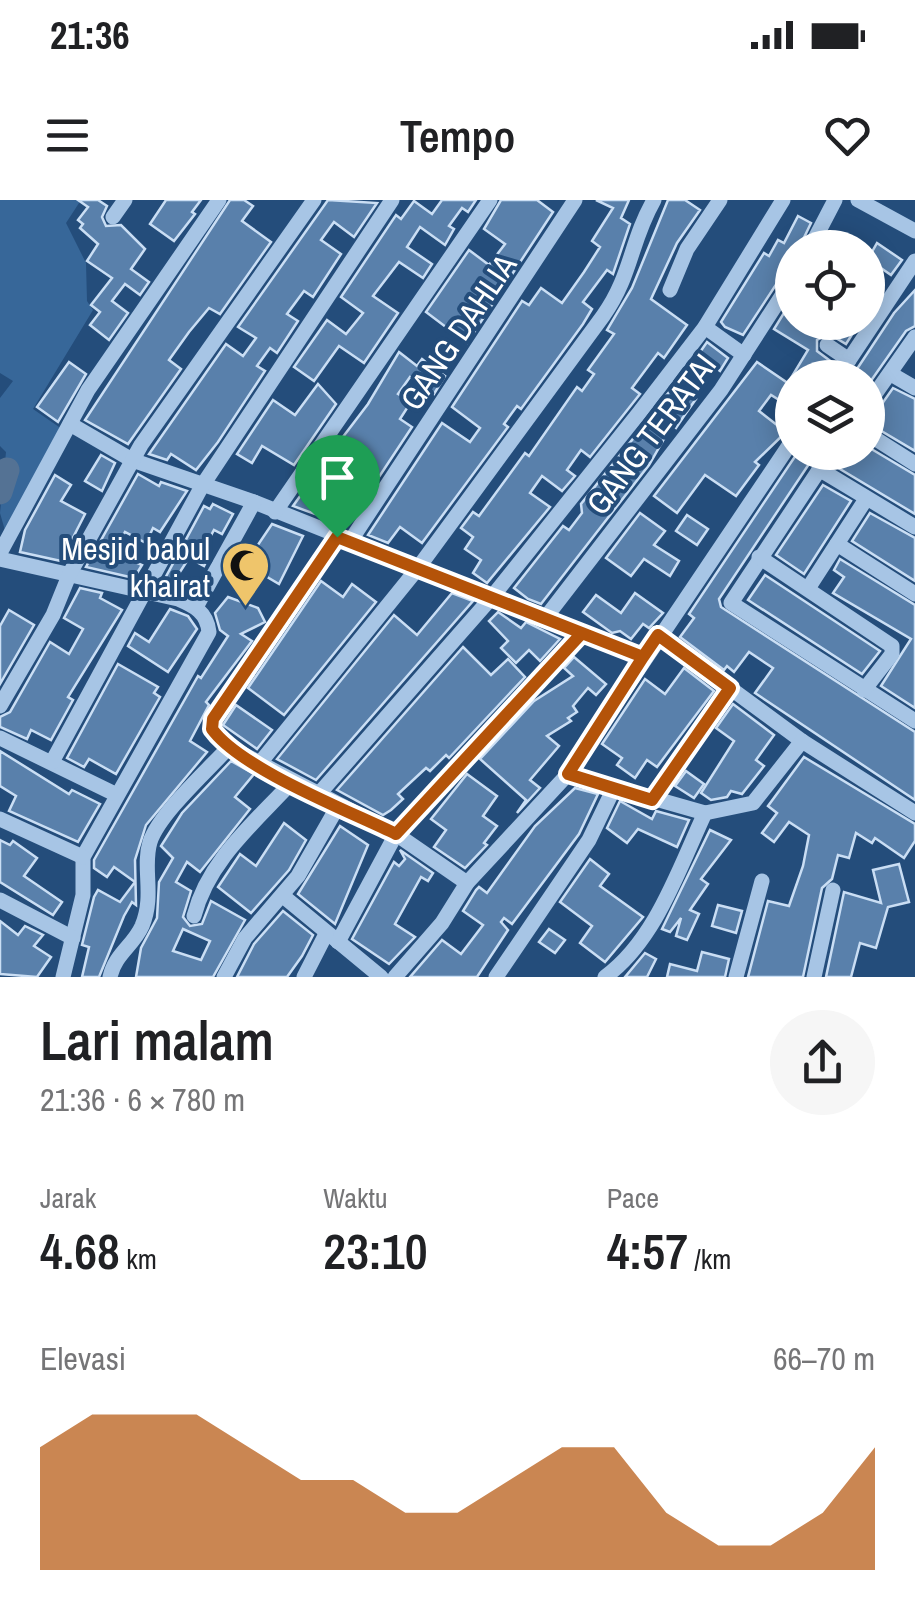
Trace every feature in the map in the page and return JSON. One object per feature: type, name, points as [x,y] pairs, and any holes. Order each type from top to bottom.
[{"type":"street","points":[[113,217],[124,200]]},
{"type":"street","points":[[63,977],[83,895],[83,857],[208,632],[196,607],[0,556],[70,424],[219,200]]},
{"type":"street","points":[[0,706],[53,615],[70,573],[132,460],[314,200]]},
{"type":"street","points":[[52,762],[148,592],[202,486],[392,200]]},
{"type":"street","points":[[275,512],[490,200]]},
{"type":"street","name":"GANG DAHLIA","points":[[229,746],[212,729],[213,719],[535,267],[575,200]]},
{"type":"street","points":[[259,764],[418,568],[621,291],[637,232],[654,200]]},
{"type":"street","points":[[670,290],[688,249],[720,200]]},
{"type":"street","points":[[317,796],[492,597],[705,326],[782,200]]},
{"type":"street","points":[[819,230],[835,200]]},
{"type":"street","points":[[858,200],[888,207],[915,231]]},
{"type":"street","points":[[827,345],[849,360],[915,261]]},
{"type":"street","name":"GANG TERATAI","points":[[546,617],[744,355],[775,307]]},
{"type":"street","points":[[705,326],[744,355]]},
{"type":"street","points":[[885,381],[915,338]]},
{"type":"street","points":[[890,374],[915,388]]},
{"type":"street","points":[[70,424],[132,460],[254,502],[643,657]]},
{"type":"street","points":[[885,445],[915,464]]},
{"type":"street","points":[[395,977],[442,923],[467,882],[568,774],[775,466]]},
{"type":"street","points":[[818,470],[731,603],[915,722]]},
{"type":"street","points":[[821,470],[915,527]]},
{"type":"street","points":[[809,587],[866,500]]},
{"type":"street","points":[[196,607],[254,502]]},
{"type":"street","points":[[838,544],[915,594]]},
{"type":"street","points":[[759,557],[892,646],[892,654],[864,690]]},
{"type":"street","points":[[304,977],[396,834],[582,633]]},
{"type":"street","points":[[658,635],[802,741],[915,813]]},
{"type":"street","points":[[652,800],[730,688]]},
{"type":"street","points":[[0,738],[115,794]]},
{"type":"street","points":[[568,774],[705,813],[753,802],[802,741]]},
{"type":"street","points":[[110,977],[120,952],[135,938],[146,915],[151,884],[149,849],[156,831],[229,746],[292,783],[396,834],[467,882]]},
{"type":"street","points":[[194,916],[206,880],[219,861],[292,783]]},
{"type":"street","points":[[496,977],[589,840],[614,788]]},
{"type":"street","points":[[224,977],[245,938],[283,896],[338,806]]},
{"type":"street","points":[[605,977],[622,963],[653,920],[705,813]]},
{"type":"street","points":[[0,818],[83,857]]},
{"type":"street","points":[[736,977],[762,881]]},
{"type":"street","points":[[814,977],[833,890]]},
{"type":"street","points":[[283,896],[381,977]]},
{"type":"street","points":[[0,900],[73,938]]},
{"type":"shaded area","points":[[0,200],[81,200],[66,223],[86,263],[87,301],[93,310],[33,409],[59,427],[57,440],[6,534],[0,513],[6,452],[0,446],[0,398],[13,381],[0,373]]},
{"type":"building","points":[[78,200],[98,200],[107,206],[102,217],[106,226],[121,225],[145,249],[131,269],[149,282],[140,295],[125,284],[112,301],[128,313],[109,340],[90,325],[100,312],[91,305],[112,278],[87,261],[98,244],[80,228],[83,224],[78,220],[88,207]]},
{"type":"building","points":[[166,200],[201,200],[174,241],[150,224]]},
{"type":"building","points":[[230,200],[244,200],[253,206],[242,221],[271,242],[220,314],[209,308],[169,360],[181,369],[128,444],[85,420]]},
{"type":"building","points":[[328,200],[377,203],[354,237],[334,222],[321,240],[341,254],[313,297],[304,291],[287,314],[298,321],[277,353],[270,348],[257,366],[265,371],[218,442],[196,470],[171,454],[167,460],[149,454],[226,344],[243,356],[256,338],[238,327]]},
{"type":"building","points":[[442,200],[476,200],[468,212],[462,208],[449,226],[454,229],[445,245],[420,227],[407,247],[432,264],[423,278],[399,262],[373,296],[398,313],[364,363],[339,346],[314,381],[294,367],[327,320],[346,334],[363,313],[341,297],[396,215],[401,219],[414,201],[432,214]]},
{"type":"building","points":[[501,200],[537,200],[553,212],[467,343],[426,312],[469,250],[489,265],[505,244],[484,229]]},
{"type":"building","points":[[596,200],[629,200],[621,218],[630,224],[613,274],[607,270],[583,302],[592,309],[583,324],[521,409],[517,406],[504,424],[508,427],[422,543],[400,527],[388,543],[368,535],[442,423],[470,442],[480,428],[452,407],[522,301],[529,305],[541,288],[562,303],[584,272],[600,247],[592,241],[613,208]]},
{"type":"building","points":[[668,200],[685,200],[700,210],[677,243],[651,299],[687,325],[664,358],[658,353],[632,388],[640,394],[590,457],[581,450],[567,470],[575,476],[562,491],[542,476],[530,493],[550,507],[487,583],[473,573],[481,560],[465,549],[473,537],[461,528],[473,512],[479,516],[525,453],[529,456],[577,387],[582,391],[594,374],[588,370],[614,334],[607,330],[632,288]]},
{"type":"building","points":[[798,216],[811,223],[808,230],[791,230]]},
{"type":"building","points":[[775,245],[775,286],[743,335],[725,327],[721,322],[764,253],[769,256]]},
{"type":"building","points":[[885,248],[902,260],[891,275],[885,271]]},
{"type":"building","points":[[915,290],[915,326],[906,331],[885,361],[863,360],[876,340],[885,340],[885,327]]},
{"type":"building","points":[[792,340],[817,340],[817,351],[829,360],[802,360],[808,350]]},
{"type":"building","points":[[707,342],[728,358],[720,371],[698,355]]},
{"type":"building","points":[[399,352],[417,366],[422,359],[445,376],[434,394],[410,377],[398,394],[411,402],[400,419],[412,427],[367,495],[341,478],[337,485],[317,471],[368,404]]},
{"type":"building","points":[[69,362],[86,374],[58,422],[37,407]]},
{"type":"building","points":[[757,362],[775,374],[775,397],[771,395],[759,411],[775,423],[775,443],[755,462],[759,465],[736,496],[705,475],[677,513],[654,496]]},
{"type":"building","points":[[318,384],[336,404],[294,465],[262,446],[252,463],[237,454],[273,400],[295,415]]},
{"type":"building","points":[[676,384],[696,399],[676,428],[672,425],[649,465],[541,604],[528,599],[514,588],[563,526],[569,530],[582,513],[581,504],[652,415],[659,420],[672,402],[665,397]]},
{"type":"building","points":[[893,388],[915,399],[915,451],[885,433],[885,400]]},
{"type":"building","points":[[101,455],[115,463],[102,491],[85,481]]},
{"type":"building","points":[[885,457],[915,475],[915,514],[842,470],[885,470]]},
{"type":"building","points":[[786,470],[805,470],[719,599],[721,607],[915,732],[915,800],[755,693],[773,668],[749,652],[734,672],[727,666],[724,670],[680,637],[694,618],[689,614]]},
{"type":"building","points":[[138,474],[159,486],[161,482],[187,491],[160,532],[153,528],[146,543],[125,532],[114,553],[142,565],[134,578],[86,567]]},
{"type":"building","points":[[55,475],[71,485],[61,501],[85,514],[61,561],[20,552],[25,530]]},
{"type":"building","points":[[823,485],[851,501],[804,574],[776,555]]},
{"type":"building","points":[[306,488],[351,518],[346,526],[317,510],[315,514],[293,506]]},
{"type":"building","points":[[213,504],[233,514],[222,534],[214,530],[202,552],[209,556],[204,566],[189,558],[176,578],[195,585],[191,593],[162,584],[204,506],[210,509]]},
{"type":"building","points":[[640,513],[665,531],[654,545],[679,561],[670,576],[644,559],[631,576],[606,558]]},
{"type":"building","points":[[870,513],[915,538],[915,581],[852,541]]},
{"type":"building","points":[[687,515],[708,529],[697,545],[676,531]]},
{"type":"building","points":[[272,524],[303,536],[279,584],[245,564]]},
{"type":"building","points":[[840,559],[915,605],[915,708],[881,686],[911,639],[833,593],[844,577],[834,570]]},
{"type":"building","points":[[765,575],[880,651],[862,674],[748,600]]},
{"type":"building","points":[[321,581],[343,597],[352,584],[376,602],[284,715],[248,688]]},
{"type":"building","points":[[80,588],[102,593],[100,598],[122,610],[68,697],[73,700],[51,740],[31,730],[27,739],[0,727],[0,717],[10,712],[50,642],[69,654],[83,629],[64,618]]},
{"type":"building","points":[[452,593],[473,601],[316,780],[277,759],[394,615],[417,635]]},
{"type":"building","points":[[635,593],[663,613],[649,628],[643,624],[631,639],[620,631],[612,633],[583,612],[596,595],[621,613]]},
{"type":"building","points":[[228,597],[258,608],[265,622],[241,634],[252,641],[206,702],[209,705],[190,741],[207,752],[146,825],[135,860],[136,905],[132,902],[124,916],[99,977],[82,977],[89,947],[82,945],[94,897],[98,890],[120,902],[135,882],[114,867],[107,877],[94,868],[94,860],[198,676],[201,678],[228,636],[220,630],[215,613]]},
{"type":"building","points":[[170,609],[188,616],[197,629],[168,672],[128,646],[135,633],[149,642]]},
{"type":"building","points":[[9,610],[34,625],[0,684],[0,626]]},
{"type":"building","points":[[498,612],[521,628],[526,622],[560,639],[540,661],[529,650],[516,663],[501,648],[508,641],[489,621]]},
{"type":"building","points":[[463,647],[491,675],[508,659],[525,677],[449,758],[446,755],[430,771],[426,768],[398,794],[403,799],[383,815],[337,790]]},
{"type":"building","points":[[574,657],[606,684],[596,695],[588,688],[573,706],[577,712],[568,718],[571,721],[547,736],[559,746],[530,780],[540,788],[517,813],[526,800],[480,759],[534,701],[573,676],[564,668]]},
{"type":"building","points":[[118,664],[158,687],[154,693],[160,697],[116,774],[89,759],[84,767],[67,758]]},
{"type":"building","points":[[684,668],[714,691],[657,767],[647,760],[635,778],[617,765],[622,758],[602,744],[645,679],[665,694]]},
{"type":"building","points":[[733,704],[774,735],[756,760],[764,766],[742,794],[731,791],[727,797],[711,800],[701,793],[734,741],[716,728]]},
{"type":"building","points":[[236,705],[272,730],[257,749],[223,725]]},
{"type":"building","points":[[0,751],[69,794],[72,790],[100,804],[78,842],[9,811],[16,796],[0,786]]},
{"type":"building","points":[[804,757],[915,824],[915,841],[904,858],[875,838],[872,843],[856,833],[849,858],[838,855],[832,879],[822,888],[803,977],[748,977],[768,901],[789,906],[803,866],[809,835],[789,822],[774,842],[762,833],[777,813],[768,806]]},
{"type":"building","points":[[231,761],[254,774],[235,797],[250,809],[200,872],[187,862],[176,882],[191,891],[183,917],[190,926],[202,924],[211,901],[245,920],[213,977],[136,977],[141,948],[157,918],[159,882],[173,858],[161,846],[182,813]],"holes":[[[183,929],[210,941],[201,960],[173,951]]]},
{"type":"building","points":[[686,771],[704,784],[694,798],[675,786]]},
{"type":"building","points":[[467,774],[497,796],[483,816],[497,826],[484,843],[487,845],[465,868],[434,847],[446,830],[431,819]]},
{"type":"building","points":[[575,788],[598,794],[579,834],[512,924],[504,918],[501,922],[508,930],[477,977],[410,977],[442,940],[461,954],[483,925],[463,911],[476,890],[479,887],[487,893],[535,826]]},
{"type":"building","points":[[620,801],[652,819],[656,811],[689,820],[677,847],[638,829],[627,843],[607,828]]},
{"type":"building","points":[[284,823],[306,840],[289,870],[251,913],[218,887],[240,854],[256,866]]},
{"type":"building","points":[[340,826],[368,845],[335,924],[298,894]]},
{"type":"building","points":[[710,830],[731,840],[701,879],[708,884],[690,910],[699,914],[687,940],[676,936],[681,918],[670,932],[662,929]]},
{"type":"building","points":[[0,840],[10,845],[13,841],[37,858],[24,876],[62,902],[53,915],[0,882]]},
{"type":"building","points":[[400,850],[433,873],[428,881],[421,877],[395,924],[415,937],[389,964],[352,939],[394,862],[399,866],[405,859]]},
{"type":"building","points":[[590,859],[609,874],[600,886],[643,917],[605,962],[580,943],[592,926],[560,902]]},
{"type":"building","points":[[899,864],[909,902],[888,907],[876,948],[860,943],[851,977],[826,977],[844,892],[881,903],[873,870]]},
{"type":"building","points":[[718,905],[742,911],[736,933],[712,926]]},
{"type":"building","points":[[283,911],[313,935],[302,956],[287,977],[237,977],[254,944]]},
{"type":"building","points":[[0,921],[18,935],[25,926],[43,935],[34,946],[51,957],[37,977],[0,974]]},
{"type":"building","points":[[549,929],[565,940],[555,953],[539,942]]},
{"type":"building","points":[[702,952],[729,959],[725,977],[667,977],[670,964],[697,971]]},
{"type":"building","points":[[645,953],[656,959],[647,977],[625,977]]},
{"type":"waterway","points":[[0,492],[7,470]]},
{"type":"place","name":"Mesjid babul khairat","points":[[245,608]]},
{"type":"route","points":[[337,537],[211,724],[215,734],[229,746],[292,783],[396,834],[582,633],[643,657],[658,635],[730,688],[652,800],[568,774],[643,657],[546,617],[337,537]]}]
